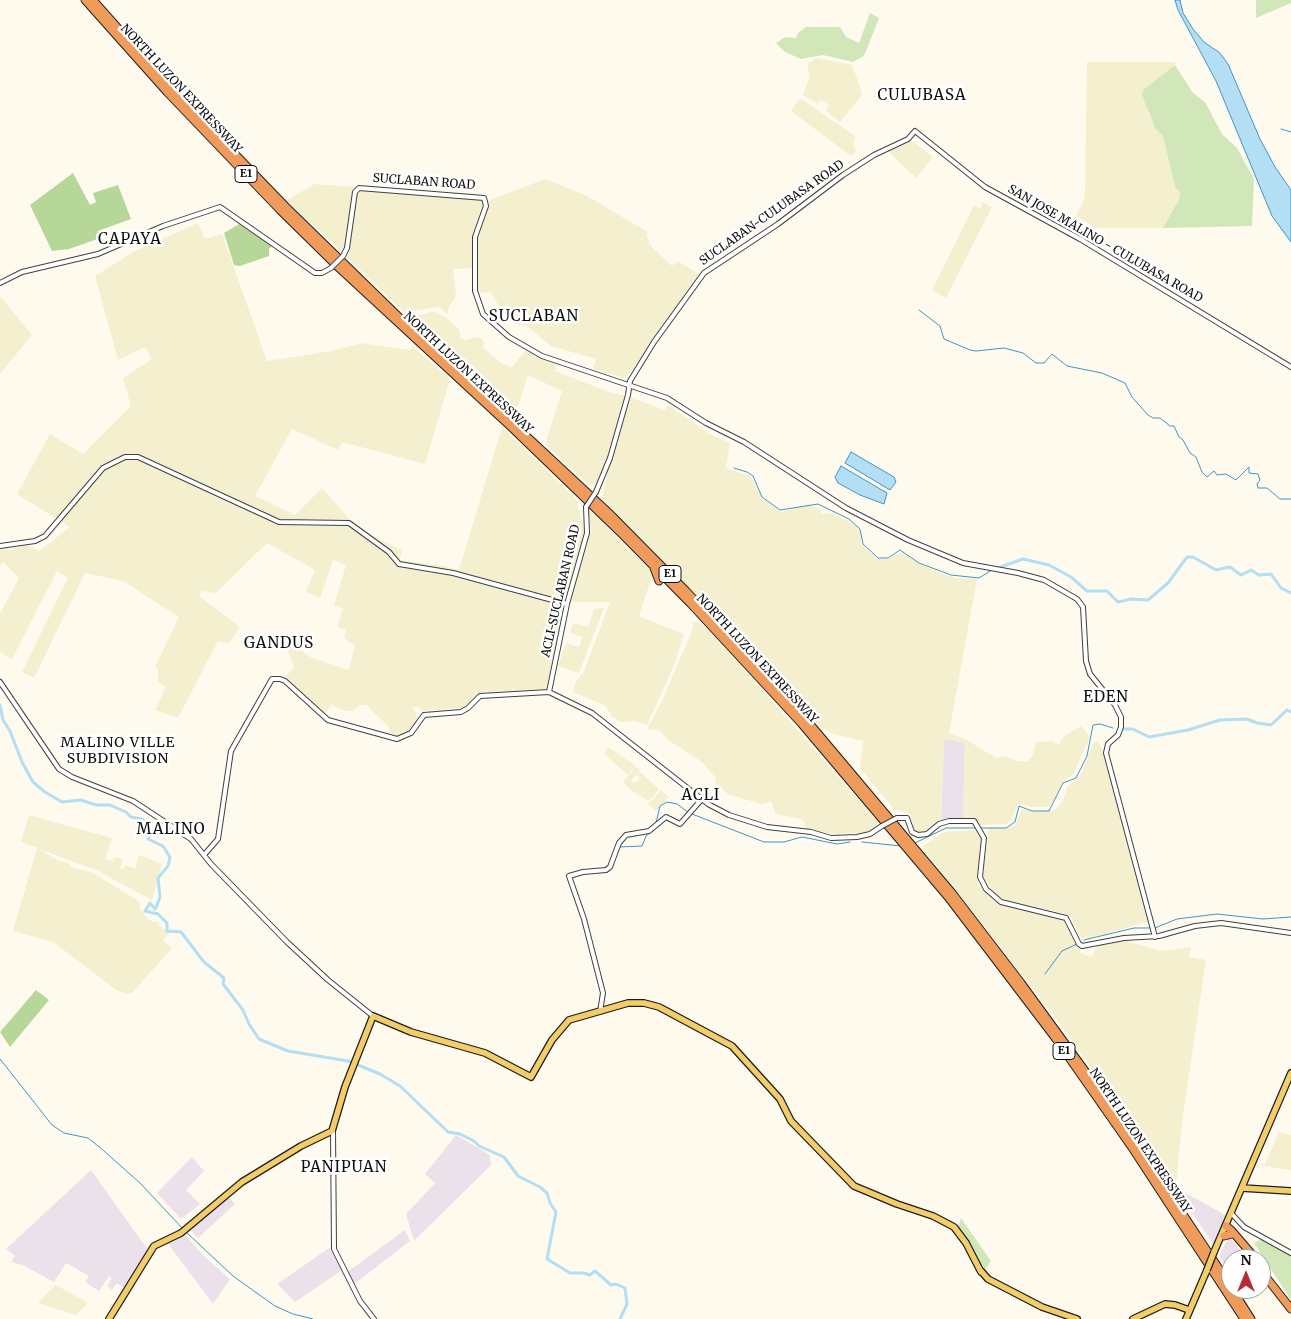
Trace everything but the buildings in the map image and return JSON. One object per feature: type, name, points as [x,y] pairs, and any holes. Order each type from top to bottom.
[{"type":"highway","name":"NORTH LUZON EXPRESSWAY","points":[[90,1],[285,206],[361,281],[581,486],[661,565],[804,717],[903,838]]},
{"type":"highway","name":"NORTH LUZON EXPRESSWAY","points":[[90,1],[215,143],[319,248],[623,535],[731,646],[807,730],[962,906],[1061,1036],[1129,1132],[1221,1271]]},
{"type":"highway","points":[[482,393],[510,417],[516,418]]},
{"type":"highway","points":[[543,441],[548,452],[581,486]]},
{"type":"highway","points":[[623,535],[654,568],[658,580]]},
{"type":"highway","points":[[689,609],[694,610],[731,646]]},
{"type":"highway","name":"NORTH LUZON EXPRESSWAY","points":[[910,846],[1062,1047],[1133,1149],[1238,1308],[1243,1319]]},
{"type":"highway","points":[[1228,1230],[1244,1249]]},
{"type":"highway","points":[[1228,1230],[1246,1249]]},
{"type":"highway","points":[[1271,1280],[1291,1307]]},
{"type":"highway","name":"NORTH LUZON EXPRESSWAY","points":[[1239,1299],[1251,1319]]},
{"type":"main road","points":[[109,1319],[154,1246],[183,1231],[230,1190],[302,1146],[333,1130],[340,1100],[373,1016],[411,1032],[485,1053],[531,1076],[543,1053],[567,1021],[622,1004],[646,1004],[658,1007],[732,1046],[782,1102],[791,1121],[847,1181],[866,1192],[933,1216],[948,1224],[965,1244],[981,1272],[988,1279],[1042,1307],[1077,1319]]},
{"type":"main road","points":[[1186,1319],[1214,1252],[1228,1230],[1234,1207],[1291,1074]]},
{"type":"main road","points":[[1242,1188],[1291,1192]]},
{"type":"main road","points":[[1133,1319],[1165,1304],[1190,1310]]},
{"type":"street","name":"SAN JOSE MALINO - CULUBASA ROAD","points":[[915,131],[986,187],[1080,239],[1291,367]]},
{"type":"street","name":"SUCLABAN-CULUBASA ROAD","points":[[629,384],[654,342],[704,273],[783,220],[843,175],[874,155],[908,139],[915,131]]},
{"type":"street","name":"SUCLABAN ROAD","points":[[0,283],[22,272],[98,254],[163,226],[220,207],[315,273],[322,273],[331,268],[343,256],[347,248],[355,192],[359,188],[484,198],[486,206],[476,235],[474,268],[475,291],[483,314],[509,337],[531,351],[629,384]]},
{"type":"street","name":"ACLI-SUCLABAN ROAD","points":[[549,692],[567,604],[587,533],[586,507],[596,492],[610,458],[628,395],[629,384]]},
{"type":"street","points":[[629,384],[674,401],[706,423],[744,442],[833,500],[887,530],[951,559],[1044,580],[1077,599],[1082,607],[1086,661],[1090,674],[1115,705],[1121,717],[1120,729],[1108,744],[1106,753],[1154,936]]},
{"type":"street","points":[[0,546],[35,541],[45,536],[103,468],[125,457],[138,457],[279,522],[349,523],[384,548],[399,564],[454,573],[567,604]]},
{"type":"street","points":[[204,855],[218,839],[231,752],[272,679],[280,679],[328,720],[397,739],[411,734],[424,715],[461,712],[480,696],[549,692],[592,712],[702,799],[720,811],[744,820],[831,838],[857,837],[870,834],[898,818],[907,818],[912,832],[918,835],[927,834],[936,826],[949,821],[974,821],[984,838],[980,877],[986,890],[1001,902],[1066,918],[1081,945],[1089,946],[1124,938],[1154,936],[1195,926],[1221,924],[1291,933]]},
{"type":"street","points":[[0,682],[53,762],[61,771],[133,801],[191,839],[204,855],[288,942],[328,980],[373,1016]]},
{"type":"street","points":[[600,1012],[603,993],[584,919],[569,876],[583,872],[606,870],[610,867],[619,843],[626,835],[649,831],[666,818],[682,824],[702,799]]},
{"type":"street","points":[[333,1130],[333,1241],[346,1277],[366,1311],[374,1319]]},
{"type":"street","points":[[1232,1214],[1244,1227],[1291,1252]]},
{"type":"shaded area","points":[[817,58],[852,65],[859,84],[862,95],[840,122],[826,111],[829,105],[821,100],[818,104],[803,95],[810,76],[807,64]]},
{"type":"shaded area","points":[[1087,62],[1175,62],[1175,65],[1143,90],[1148,112],[1155,128],[1163,136],[1175,187],[1180,192],[1180,200],[1163,228],[1096,228],[1076,216],[1085,197]]},
{"type":"shaded area","points":[[800,98],[855,136],[853,145],[856,150],[851,156],[791,111]]},
{"type":"shaded area","points":[[911,140],[933,157],[916,178],[887,150]]},
{"type":"shaded area","points":[[545,179],[587,196],[648,232],[646,235],[649,239],[649,244],[672,266],[678,261],[700,275],[633,369],[624,378],[593,369],[596,359],[551,346],[528,327],[517,324],[502,312],[491,292],[477,293],[476,268],[453,269],[456,295],[450,304],[447,314],[439,307],[404,312],[287,200],[315,184],[478,196],[488,201]]},
{"type":"shaded area","points":[[983,202],[992,207],[946,298],[932,290],[974,205],[980,208]]},
{"type":"shaded area","points":[[198,223],[205,239],[222,234],[267,361],[332,351],[362,343],[410,350],[412,346],[450,379],[425,464],[342,442],[338,450],[292,429],[255,496],[295,515],[322,488],[352,522],[372,536],[402,550],[400,560],[459,570],[502,427],[576,499],[585,533],[548,689],[483,692],[469,704],[460,708],[422,711],[417,706],[413,708],[418,717],[414,727],[403,736],[389,732],[389,727],[366,705],[360,705],[353,711],[345,711],[332,705],[323,715],[283,679],[294,667],[286,646],[289,641],[310,657],[349,670],[355,646],[344,638],[346,630],[337,627],[343,609],[334,605],[346,565],[333,560],[320,598],[306,592],[315,570],[267,543],[216,593],[201,591],[199,596],[240,627],[229,644],[218,641],[178,718],[155,710],[166,687],[158,682],[158,669],[155,667],[179,617],[123,581],[85,573],[34,678],[22,672],[68,578],[57,571],[12,659],[0,652],[0,614],[19,578],[3,562],[0,566],[0,550],[6,548],[10,550],[26,545],[39,551],[70,527],[17,494],[50,434],[83,454],[131,406],[123,378],[152,359],[145,347],[118,360],[95,276],[133,252]]},
{"type":"shaded area","points":[[0,296],[32,335],[0,374]]},
{"type":"shaded area","points":[[434,311],[447,318],[460,331],[460,338],[466,340],[475,337],[481,338],[485,343],[482,347],[501,363],[512,367],[525,351],[556,364],[555,371],[609,392],[626,396],[608,457],[595,485],[588,484],[547,446],[546,441],[562,391],[528,375],[515,416],[414,326],[412,317]]},
{"type":"shaded area","points":[[631,398],[665,410],[667,406],[673,408],[708,433],[730,443],[726,468],[750,476],[762,498],[781,512],[807,505],[819,508],[822,514],[833,513],[857,526],[861,533],[861,543],[876,559],[888,559],[903,552],[914,561],[942,574],[955,578],[977,579],[949,733],[967,740],[996,758],[1005,756],[1017,761],[1027,761],[1032,757],[1036,742],[1052,741],[1059,745],[1063,737],[1081,726],[1090,737],[1073,774],[1061,784],[1053,802],[1048,807],[1032,807],[1018,804],[1011,820],[1006,824],[979,825],[975,819],[963,819],[965,743],[944,739],[941,821],[925,832],[915,833],[910,814],[894,809],[860,768],[863,741],[834,734],[820,727],[602,498],[608,471]]},
{"type":"shaded area","points":[[588,508],[653,573],[639,616],[684,634],[675,663],[647,725],[635,721],[621,722],[612,717],[606,706],[573,692],[576,682],[584,671],[610,602],[570,602],[591,530]]},
{"type":"shaded area","points":[[604,608],[579,673],[558,666],[566,643],[579,647],[583,637],[570,633],[573,623],[588,627],[594,609]]},
{"type":"shaded area","points":[[693,622],[701,623],[732,656],[881,825],[869,831],[858,833],[832,834],[804,830],[805,823],[801,819],[776,814],[771,801],[762,804],[730,795],[716,785],[715,777],[702,762],[668,740],[659,730],[647,729],[663,699],[693,628]]},
{"type":"shaded area","points":[[944,738],[965,743],[963,819],[941,821]]},
{"type":"shaded area","points":[[1097,741],[1104,751],[1149,922],[1093,938],[1080,937],[1071,917],[1067,914],[1006,900],[996,894],[982,878],[989,828],[1003,829],[1015,826],[1022,809],[1034,812],[1051,811],[1057,808],[1063,801],[1067,787],[1080,776],[1094,742]]},
{"type":"shaded area","points":[[608,747],[636,766],[628,775],[604,754]]},
{"type":"shaded area","points":[[636,767],[640,770],[631,780],[635,783],[640,778],[636,775],[640,772],[659,789],[649,801],[633,792],[623,782]]},
{"type":"shaded area","points":[[661,790],[669,797],[656,811],[648,804]]},
{"type":"shaded area","points":[[29,815],[112,838],[105,859],[113,861],[114,857],[123,859],[120,869],[123,869],[125,865],[135,869],[139,855],[162,864],[152,900],[96,870],[39,849],[59,861],[68,863],[72,868],[91,872],[134,898],[141,904],[139,907],[147,918],[153,922],[157,921],[169,933],[163,941],[172,948],[133,992],[128,994],[118,991],[53,942],[13,931],[37,848],[21,842]]},
{"type":"shaded area","points":[[977,830],[982,840],[979,851],[981,861],[978,883],[991,898],[1002,904],[1066,920],[1080,948],[1080,953],[1092,957],[1097,944],[1123,940],[1162,951],[1191,947],[1189,957],[1206,960],[1182,1122],[1176,1186],[1051,1012],[922,847],[944,832]]},
{"type":"shaded area","points":[[1279,1132],[1291,1135],[1291,1170],[1264,1166]]},
{"type":"shaded area","points":[[456,1135],[490,1155],[491,1165],[414,1241],[406,1214],[435,1183],[425,1174]]},
{"type":"shaded area","points":[[192,1157],[204,1171],[186,1190],[200,1204],[181,1219],[157,1193]]},
{"type":"shaded area","points":[[91,1170],[148,1250],[125,1289],[117,1283],[112,1290],[107,1286],[112,1278],[109,1276],[99,1291],[85,1282],[89,1276],[66,1263],[54,1282],[23,1265],[11,1262],[15,1256],[6,1249]]},
{"type":"shaded area","points":[[1178,1189],[1229,1217],[1213,1244],[1177,1191]]},
{"type":"shaded area","points":[[228,1196],[235,1204],[198,1238],[189,1228]]},
{"type":"shaded area","points":[[405,1230],[410,1241],[353,1285],[346,1273]]},
{"type":"shaded area","points":[[183,1233],[206,1258],[230,1279],[213,1304],[166,1241]]},
{"type":"shaded area","points":[[1229,1236],[1239,1249],[1222,1249]]},
{"type":"shaded area","points":[[329,1248],[342,1270],[295,1302],[277,1284]]},
{"type":"shaded area","points":[[55,1285],[88,1303],[76,1315],[38,1303]]},
{"type":"green space","points":[[1256,0],[1291,0],[1291,3],[1256,18]]},
{"type":"green space","points":[[870,13],[879,18],[864,56],[853,62],[823,55],[801,59],[785,52],[776,43],[785,37],[796,38],[798,33],[806,27],[840,27],[846,37],[859,43]]},
{"type":"green space","points":[[1175,65],[1193,93],[1205,102],[1222,134],[1237,148],[1254,179],[1252,226],[1163,228],[1179,200],[1180,192],[1175,187],[1163,136],[1155,128],[1142,95],[1143,90]]},
{"type":"green space","points":[[73,173],[90,205],[96,202],[93,193],[118,185],[131,219],[98,231],[100,238],[69,249],[52,251],[30,205]]},
{"type":"green space","points":[[241,223],[272,246],[269,249],[269,256],[240,266],[234,265],[224,233]]},
{"type":"green space","points":[[36,990],[49,1000],[10,1047],[0,1032]]},
{"type":"green space","points":[[961,1218],[991,1261],[985,1270],[958,1227]]},
{"type":"green space","points":[[1263,1238],[1291,1253],[1291,1300],[1271,1269],[1271,1249],[1258,1249],[1254,1243]]},
{"type":"water","points":[[1175,0],[1180,0],[1183,13],[1193,29],[1204,42],[1220,53],[1228,64],[1260,139],[1275,167],[1291,190],[1291,242],[1272,216],[1216,81],[1178,10]]},
{"type":"water","points":[[851,452],[894,477],[896,482],[890,490],[845,463]]},
{"type":"water","points":[[841,466],[887,493],[884,504],[860,495],[838,483],[835,477]]},
{"type":"waterway","points":[[1281,129],[1291,132]]},
{"type":"waterway","points":[[919,310],[940,326],[944,339],[970,350],[1004,348],[1023,353],[1036,363],[1044,363],[1052,354],[1067,366],[1102,373],[1125,383],[1132,397],[1148,415],[1153,418],[1160,418],[1170,426],[1174,426],[1179,437],[1183,440],[1190,453],[1196,457],[1202,472],[1207,477],[1214,471],[1217,475],[1226,474],[1236,480],[1249,467],[1249,473],[1258,474],[1260,480],[1257,484],[1258,488],[1267,488],[1280,499],[1291,499]]},
{"type":"waterway","points":[[734,468],[753,476],[762,497],[780,510],[818,504],[849,519],[860,529],[863,544],[878,558],[888,558],[900,550],[919,563],[951,575],[979,578],[992,570]]},
{"type":"waterway","points":[[998,568],[1023,559],[1049,565],[1071,577],[1087,591],[1107,591],[1118,602],[1131,599],[1148,600],[1168,583],[1187,557],[1193,557],[1216,570],[1230,567],[1241,575],[1251,570],[1259,575],[1271,574],[1281,588],[1291,593]]},
{"type":"waterway","points":[[0,705],[3,720],[10,731],[22,762],[33,782],[45,792],[62,802],[81,800],[96,805],[110,805],[126,812],[131,817],[142,819],[150,828],[152,831],[148,839],[163,846],[170,857],[168,866],[158,878],[160,897],[157,905],[155,909],[150,903],[145,911],[158,914],[167,923],[167,931],[181,932],[204,962],[224,978],[223,984],[243,1010],[249,1024],[259,1039],[288,1051],[348,1061],[380,1074],[400,1086],[448,1132],[460,1134],[474,1141],[479,1146],[504,1157],[518,1176],[540,1187],[547,1193],[550,1203],[556,1212],[547,1259],[570,1273],[590,1275],[595,1271],[611,1285],[616,1284],[625,1288],[627,1304],[620,1319]]},
{"type":"waterway","points":[[1122,729],[1133,729],[1149,737],[1188,730],[1220,720],[1247,719],[1271,725],[1287,710],[1291,712]]},
{"type":"waterway","points":[[915,843],[946,828],[1006,828],[1015,822],[1019,806],[1032,811],[1049,811],[1063,783],[1076,778],[1087,756],[1093,725],[1100,724],[1113,728]]},
{"type":"waterway","points":[[656,823],[660,806],[667,802],[677,804],[689,813]]},
{"type":"waterway","points":[[692,814],[764,842],[784,842],[802,837],[837,844],[850,842]]},
{"type":"waterway","points":[[619,847],[642,846],[646,836],[655,829]]},
{"type":"waterway","points":[[862,842],[901,846]]},
{"type":"waterway","points":[[1155,928],[1177,919],[1217,914],[1263,919],[1291,917]]},
{"type":"waterway","points":[[1084,940],[1134,928],[1151,928]]},
{"type":"waterway","points":[[1045,974],[1062,951],[1077,944]]},
{"type":"waterway","points":[[0,1059],[52,1125],[64,1133],[88,1138],[141,1184],[183,1229]]},
{"type":"waterway","points":[[186,1232],[233,1276],[275,1306],[293,1314],[313,1319]]},
{"type":"district","name":"CULUBASA","points":[[922,96]]},
{"type":"district","name":"CAPAYA","points":[[130,240]]},
{"type":"district","name":"SUCLABAN","points":[[534,317]]},
{"type":"district","name":"GANDUS","points":[[279,644]]},
{"type":"district","name":"EDEN","points":[[1106,698]]},
{"type":"district","name":"MALINO VILLE SUBDIVISION","points":[[118,752]]},
{"type":"district","name":"ACLI","points":[[701,796]]},
{"type":"district","name":"MALINO","points":[[171,830]]},
{"type":"district","name":"PANIPUAN","points":[[344,1168]]}]
